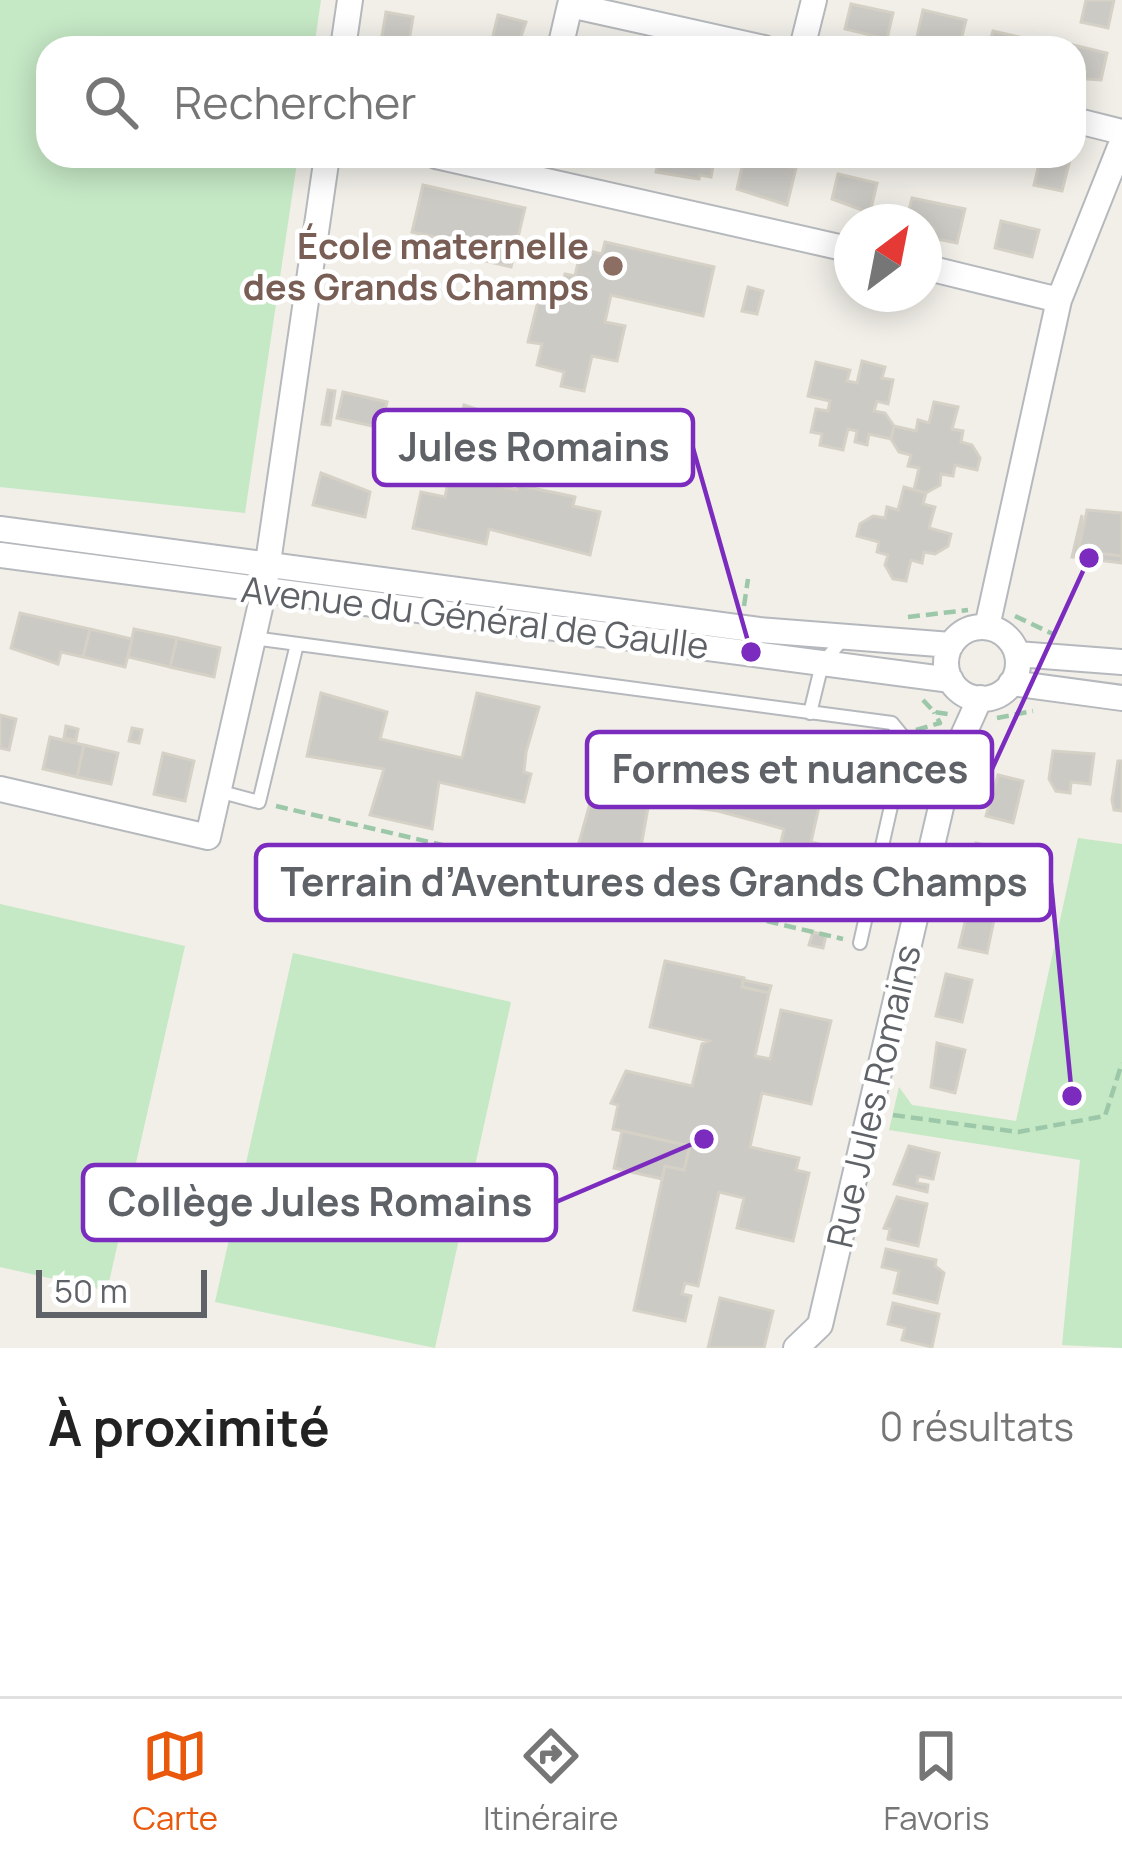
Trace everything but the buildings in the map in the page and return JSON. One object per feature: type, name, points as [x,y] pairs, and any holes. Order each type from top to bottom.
[{"type":"street","points":[[345,36],[350,0]]},
{"type":"street","points":[[805,36],[814,0]]},
{"type":"street","points":[[563,36],[570,5],[710,36]]},
{"type":"street","points":[[1086,123],[1122,132]]},
{"type":"street","points":[[987,627],[1059,300],[1114,187],[1122,142]]},
{"type":"street","points":[[0,790],[208,837],[266,577],[325,168]]},
{"type":"street","points":[[541,168],[834,246]]},
{"type":"street","points":[[942,271],[1059,300]]},
{"type":"street","name":"Avenue du Général de Gaulle","points":[[0,530],[266,577],[951,680]]},
{"type":"street","name":"Avenue du Général de Gaulle","points":[[0,555],[951,645]]},
{"type":"street","points":[[987,627],[1009,639],[1017,654],[1012,683],[998,695],[980,698],[963,693],[951,680],[951,645],[966,630],[987,627]]},
{"type":"street","points":[[1017,654],[1122,662]]},
{"type":"street","points":[[1012,683],[1122,698]]},
{"type":"street","name":"Rue Jules Romains","points":[[796,1348],[820,1325],[904,958],[965,721],[980,698]]},
{"type":"lane","points":[[810,713],[822,664],[840,641],[854,635]]},
{"type":"lane","points":[[253,638],[887,722],[905,734],[860,944]]},
{"type":"lane","points":[[218,791],[259,802],[297,644]]},
{"type":"path","points":[[742,618],[748,579]]},
{"type":"path","points":[[905,734],[940,723],[920,697]]},
{"type":"path","points":[[934,712],[980,729],[994,718],[1037,712]]},
{"type":"path","points":[[259,802],[860,944]]},
{"type":"path","points":[[881,1114],[1018,1132],[1105,1116],[1122,1064]]},
{"type":"green space","points":[[0,0],[321,0],[316,36],[36,36],[36,168],[296,168],[245,513],[0,487]]},
{"type":"green space","points":[[1078,838],[1122,844],[1122,1348],[1062,1345],[1080,1160],[889,1130],[899,1087],[912,1105],[1016,1121]]},
{"type":"green space","points":[[0,904],[185,946],[107,1291],[0,1267]]},
{"type":"green space","points":[[293,953],[511,1002],[435,1348],[215,1302]]},
{"type":"place","name":"École maternelle des Grands Champs","points":[[613,266]]},
{"type":"place","name":"Formes et nuances","points":[[1089,558]]},
{"type":"place","name":"Jules Romains","points":[[751,652]]},
{"type":"place","name":"Terrain d’Aventures des Grands Champs","points":[[1072,1096]]},
{"type":"place","name":"Collège Jules Romains","points":[[704,1139]]}]
